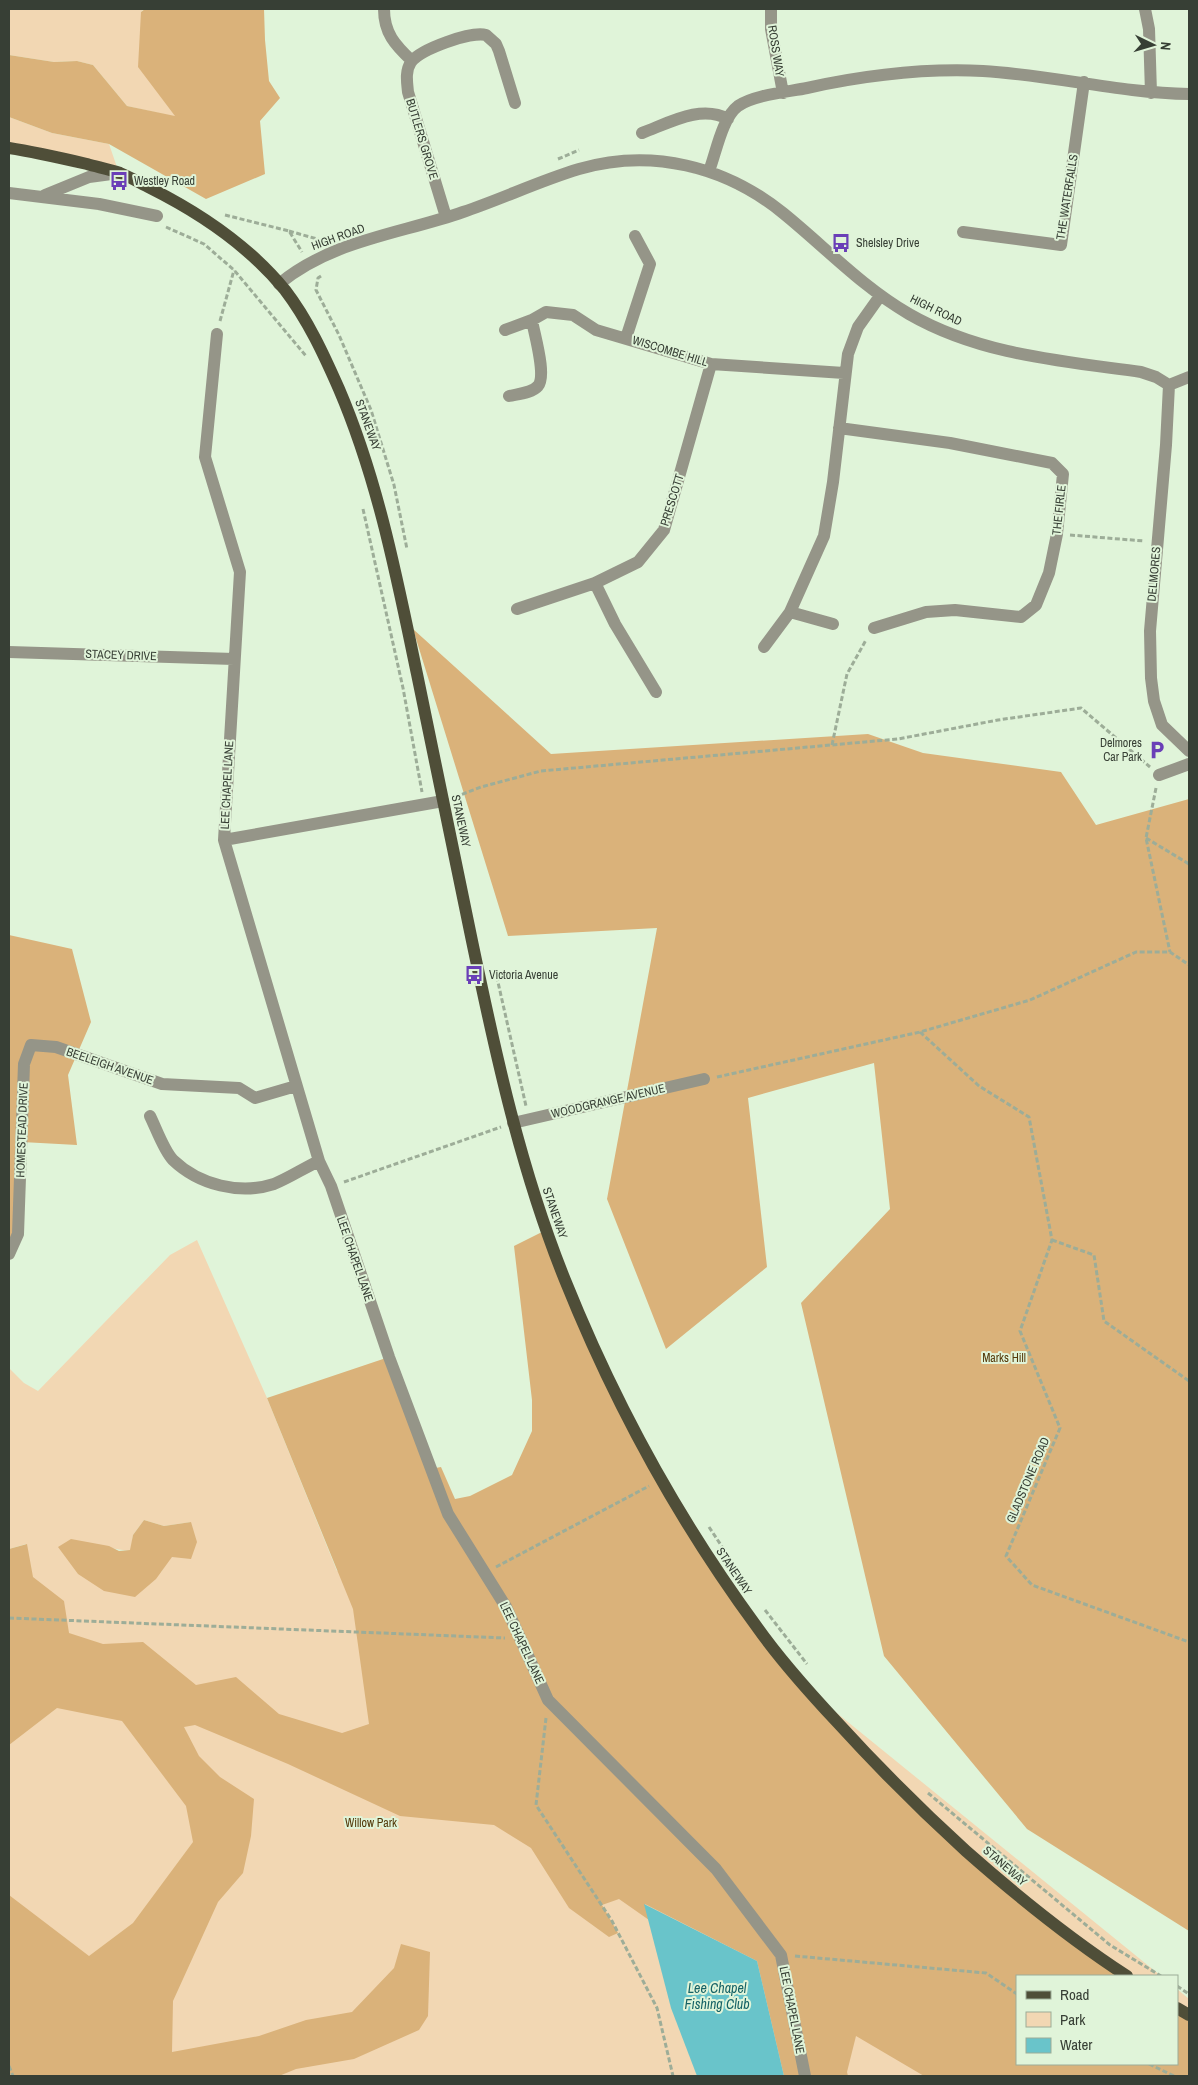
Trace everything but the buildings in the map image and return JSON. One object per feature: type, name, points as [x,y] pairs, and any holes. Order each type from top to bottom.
[{"type":"main road","points":[[9,148],[44,154],[119,173],[181,204],[216,227],[246,251],[279,284]]},
{"type":"main road","name":"STANEWAY","points":[[279,284],[306,322],[322,352],[346,405],[363,451],[389,545],[485,1003],[513,1123],[543,1222],[573,1301],[623,1407],[707,1555],[759,1631],[806,1688],[868,1756],[935,1823],[1013,1892],[1057,1927],[1126,1975]]},
{"type":"main road","points":[[1178,2009],[1189,2015]]},
{"type":"street","points":[[384,9],[386,28],[392,40],[412,61],[424,52],[462,38],[481,34],[491,38],[496,44],[515,103]]},
{"type":"street","name":"ROSS WAY","points":[[771,9],[771,30],[783,93]]},
{"type":"street","points":[[1145,9],[1149,29],[1151,93]]},
{"type":"street","name":"BUTLERS GROVE","points":[[412,61],[407,74],[408,92],[446,218]]},
{"type":"street","points":[[709,171],[728,119],[744,103],[869,75],[925,70],[984,71],[1084,82],[1151,93],[1189,94]]},
{"type":"street","name":"THE WATERFALLS","points":[[963,232],[1061,245],[1084,82]]},
{"type":"street","points":[[642,133],[701,113],[716,113],[728,119]]},
{"type":"street","name":"HIGH ROAD","points":[[279,284],[304,266],[331,252],[446,218],[564,174],[597,164],[631,160],[662,160],[709,171],[746,188],[773,204],[860,281],[880,296],[934,326],[991,348],[1039,358],[1142,372],[1168,384]]},
{"type":"street","points":[[42,196],[89,177],[119,173]]},
{"type":"street","points":[[9,193],[99,204],[157,216]]},
{"type":"street","points":[[626,338],[650,264],[635,236]]},
{"type":"street","points":[[764,647],[790,612],[824,536],[833,482],[844,373],[848,354],[855,333],[866,314],[880,296]]},
{"type":"street","name":"WISCOMBE HILL","points":[[505,330],[532,320],[546,312],[573,315],[596,330],[711,364],[844,373]]},
{"type":"street","points":[[509,396],[530,391],[539,385],[542,374],[532,320]]},
{"type":"street","name":"LEE CHAPEL LANE","points":[[217,334],[204,457],[240,572],[224,840],[319,1161],[331,1186],[389,1357],[448,1514],[506,1607],[548,1700],[716,1869],[781,1955],[805,2076]]},
{"type":"street","name":"PRESCOTT","points":[[516,609],[595,583],[638,562],[664,530],[711,364]]},
{"type":"street","points":[[1168,384],[1189,378]]},
{"type":"street","name":"DELMORES","points":[[1168,384],[1166,445],[1150,631],[1154,701],[1162,725],[1189,751]]},
{"type":"street","name":"THE FIRLE","points":[[838,428],[950,443],[1052,462],[1062,474],[1057,534],[1049,573],[1036,604],[1021,617],[954,610],[926,612],[874,628]]},
{"type":"street","points":[[595,583],[615,624],[656,692]]},
{"type":"street","points":[[790,612],[833,624]]},
{"type":"street","name":"STACEY DRIVE","points":[[9,652],[234,659]]},
{"type":"street","points":[[1159,775],[1189,764]]},
{"type":"street","points":[[224,840],[443,801]]},
{"type":"street","name":"BEELEIGH AVENUE","points":[[24,1064],[32,1045],[56,1047],[162,1084],[238,1088],[255,1098],[296,1086]]},
{"type":"street","name":"HOMESTEAD DRIVE","points":[[9,1254],[18,1234],[24,1064]]},
{"type":"street","name":"WOODGRANGE AVENUE","points":[[513,1123],[704,1079]]},
{"type":"street","points":[[150,1116],[172,1160],[200,1179],[233,1188],[254,1188],[275,1183],[319,1161]]},
{"type":"path","points":[[225,214],[289,231],[299,248]]},
{"type":"path","points":[[217,334],[234,270],[307,356]]},
{"type":"path","points":[[325,272],[318,278],[316,290],[339,335],[371,410],[394,485],[408,554]]},
{"type":"path","points":[[362,508],[403,688],[424,805]]},
{"type":"path","points":[[1057,534],[1157,542]]},
{"type":"path","points":[[832,745],[847,674],[874,628]]},
{"type":"path","points":[[443,801],[481,787],[540,771],[898,739],[998,720],[1081,708],[1159,775],[1146,838],[1170,952]]},
{"type":"path","points":[[456,786],[460,805]]},
{"type":"path","points":[[1146,838],[1189,864]]},
{"type":"path","points":[[704,1079],[920,1032],[1030,1000],[1136,952],[1170,952],[1189,965]]},
{"type":"path","points":[[494,968],[530,1119]]},
{"type":"path","name":"GLADSTONE ROAD","points":[[920,1032],[979,1086],[1029,1117],[1052,1240],[1020,1331],[1060,1428],[1006,1556],[1032,1585],[1189,1642]]},
{"type":"path","points":[[331,1186],[513,1123]]},
{"type":"path","points":[[1052,1240],[1094,1255],[1104,1322],[1189,1381]]},
{"type":"path","points":[[484,1573],[663,1479]]},
{"type":"path","points":[[705,1521],[744,1580]]},
{"type":"path","points":[[760,1604],[808,1666]]},
{"type":"path","points":[[9,1618],[520,1638]]},
{"type":"path","points":[[548,1700],[536,1805],[612,1921],[657,2008],[673,2076]]},
{"type":"path","points":[[921,1787],[1110,1944],[1159,1975]]},
{"type":"path","points":[[781,1955],[986,1973],[1016,1993]]},
{"type":"path","points":[[1178,1987],[1189,1994]]},
{"type":"path","points":[[1151,2065],[1174,2076]]},
{"type":"path","points":[[9,2066],[13,2076]]},
{"type":"green space","points":[[9,9],[144,9],[141,12],[176,117],[127,106],[93,65],[77,61],[54,62],[9,55]]},
{"type":"green space","points":[[145,9],[264,9],[269,81],[280,98],[260,121],[265,174],[206,199],[109,144],[52,133],[9,117],[9,55],[54,62],[77,61],[93,65],[127,106],[175,116],[138,67],[141,12]]},
{"type":"green space","points":[[9,117],[52,133],[109,144],[119,173],[9,148]]},
{"type":"green space","name":"Marks Hill","points":[[413,629],[551,754],[868,734],[923,753],[1061,772],[1096,825],[1189,799],[1189,1931],[1027,1829],[884,1656],[801,1303],[890,1209],[874,1063],[748,1098],[767,1267],[666,1349],[607,1199],[657,928],[508,936]]},
{"type":"green space","points":[[9,935],[72,949],[91,1022],[68,1075],[77,1145],[22,1142],[18,1234],[9,1254]]},
{"type":"green space","name":"Willow Park","points":[[546,1230],[623,1407],[759,1631],[935,1823],[1126,1975],[1016,1975],[1016,2065],[1178,2065],[1178,2009],[1189,2015],[1189,2076],[924,2076],[856,2036],[847,2072],[848,2076],[784,2076],[757,1961],[645,1904],[649,1920],[619,1899],[602,1905],[618,1933],[609,1937],[569,1908],[531,1848],[494,1825],[400,1816],[288,1764],[195,1725],[184,1727],[199,1756],[220,1777],[254,1799],[251,1836],[243,1873],[218,1902],[173,2001],[172,2052],[259,2036],[306,2020],[352,2012],[394,1968],[401,1944],[430,1952],[428,2016],[419,2030],[354,2059],[296,2069],[279,2076],[9,2076],[9,1895],[89,1956],[133,1923],[193,1842],[186,1806],[122,1721],[57,1708],[9,1745],[9,1549],[27,1544],[33,1577],[64,1601],[69,1633],[103,1644],[143,1642],[196,1685],[236,1677],[279,1714],[342,1733],[369,1724],[353,1609],[267,1398],[389,1357],[430,1469],[441,1467],[455,1499],[470,1496],[512,1475],[532,1431],[532,1400],[514,1246]]},
{"type":"green space","name":"Willow Park","points":[[197,1240],[267,1398],[337,1571],[470,1569],[806,1688],[1160,1975],[1016,1975],[1016,2065],[1178,2065],[1178,1990],[1189,1999],[1189,2076],[9,2076],[9,1574],[26,1544],[9,1549],[9,1368],[24,1383],[38,1391],[170,1255]],"holes":[[[144,1520],[164,1526],[191,1522],[161,1572],[94,1544],[131,1550],[133,1535]]]},
{"type":"green space","points":[[144,1520],[164,1526],[191,1522],[197,1542],[191,1559],[172,1557],[156,1579],[135,1597],[104,1591],[78,1574],[58,1547],[71,1539],[109,1546],[119,1551],[130,1550],[133,1535]]},
{"type":"water","name":"Lee Chapel Fishing Club","points":[[644,1904],[757,1961],[784,2076],[697,2076],[671,2008]]},
{"type":"place","name":"Westley Road","points":[[119,181]]},
{"type":"place","name":"Shelsley Drive","points":[[841,243]]},
{"type":"place","name":"Delmores Car Park","points":[[1157,750]]},
{"type":"place","name":"Victoria Avenue","points":[[474,975]]}]
